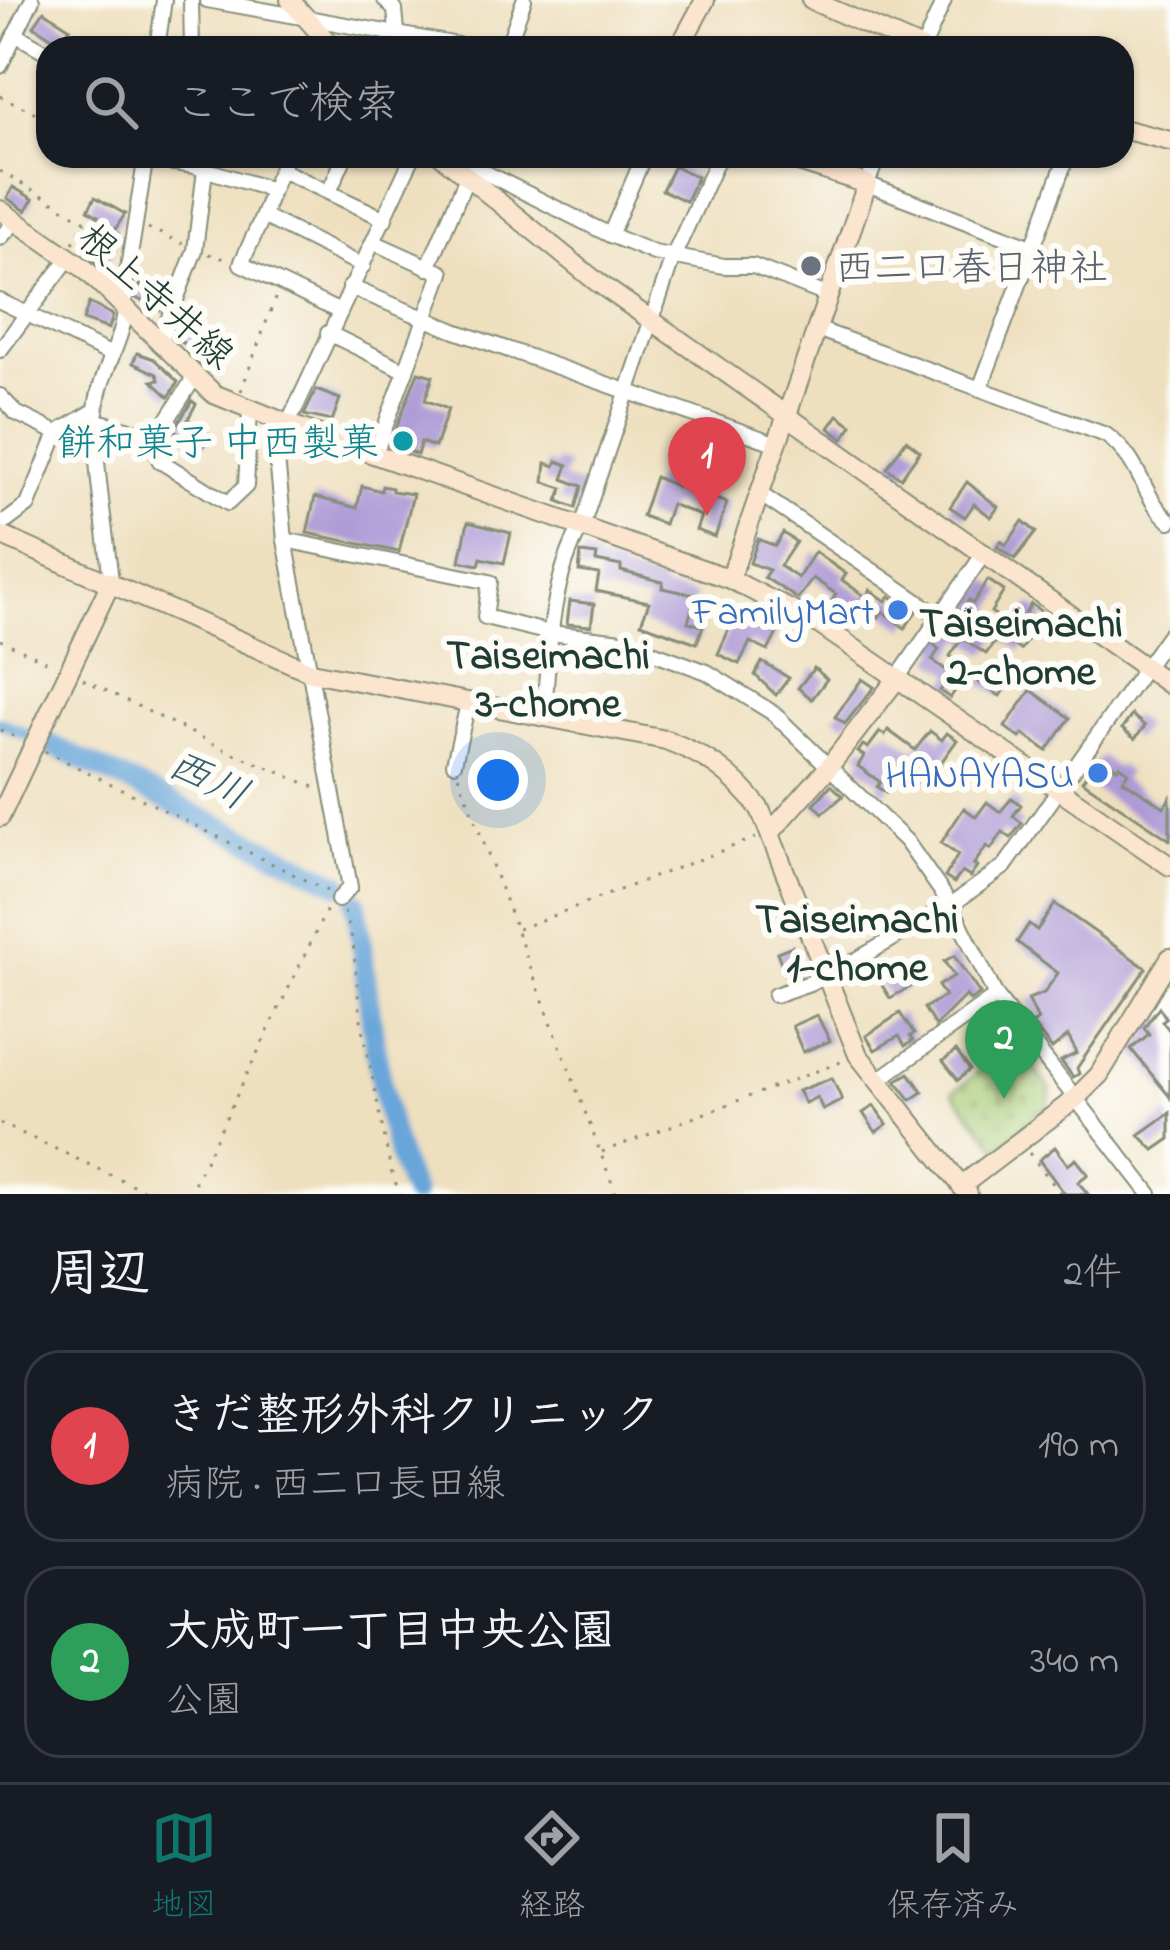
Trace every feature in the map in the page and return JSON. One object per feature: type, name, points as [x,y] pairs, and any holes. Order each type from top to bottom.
[{"type":"street","points":[[0,66],[32,0]]},
{"type":"street","points":[[159,36],[164,0]]},
{"type":"street","points":[[191,0],[191,36]]},
{"type":"street","points":[[207,0],[420,36]]},
{"type":"street","points":[[290,0],[321,36]]},
{"type":"street","points":[[386,0],[395,10],[397,31]]},
{"type":"street","points":[[511,36],[524,0]]},
{"type":"street","points":[[686,36],[705,0]]},
{"type":"street","points":[[811,0],[849,8],[899,36]]},
{"type":"street","points":[[927,36],[944,0]]},
{"type":"street","points":[[15,34],[36,46]]},
{"type":"street","points":[[1134,132],[1170,141]]},
{"type":"street","points":[[0,817],[111,582],[96,415],[110,354],[128,311],[124,293],[145,168]]},
{"type":"street","points":[[160,344],[195,250],[198,168]]},
{"type":"street","points":[[209,168],[272,190]]},
{"type":"street","points":[[282,168],[241,264],[338,311]]},
{"type":"street","points":[[292,168],[385,219]]},
{"type":"street","points":[[329,192],[340,168]]},
{"type":"street","points":[[338,900],[350,887],[285,540],[281,421],[363,266],[408,168]]},
{"type":"street","points":[[428,268],[454,168]]},
{"type":"street","points":[[460,168],[652,322],[1170,685]]},
{"type":"street","points":[[476,168],[610,235],[673,257],[753,266],[829,296]]},
{"type":"street","points":[[610,235],[639,168]]},
{"type":"street","points":[[544,718],[550,633],[572,542],[582,526],[673,257],[714,168]]},
{"type":"street","points":[[820,168],[1032,247]]},
{"type":"street","points":[[730,580],[873,168]]},
{"type":"street","points":[[980,389],[1062,168]]},
{"type":"street","points":[[0,238],[8,215]]},
{"type":"street","name":"根上寺井線","points":[[8,215],[68,257],[194,378],[243,407],[730,580],[820,625],[1170,866]]},
{"type":"street","points":[[263,216],[363,266]]},
{"type":"street","points":[[373,242],[442,273],[375,454]]},
{"type":"street","points":[[0,350],[68,257]]},
{"type":"street","points":[[350,287],[424,319],[777,444]]},
{"type":"street","points":[[0,301],[110,354]]},
{"type":"street","points":[[818,328],[1106,435],[1136,463],[1151,499],[1170,520]]},
{"type":"street","points":[[328,333],[406,371]]},
{"type":"street","points":[[194,378],[152,444],[160,460],[229,503],[246,486],[243,407]]},
{"type":"street","points":[[0,396],[16,413],[57,433]]},
{"type":"street","points":[[157,437],[96,415],[57,433],[28,505],[0,531],[311,672],[666,740],[700,753],[733,775],[760,809],[858,1055],[965,1190],[1099,1075],[1170,958]]},
{"type":"street","points":[[760,494],[939,616]]},
{"type":"street","points":[[285,540],[490,582],[485,617],[550,633],[622,641],[707,672],[773,713],[906,841],[951,905],[996,996],[1150,1194]]},
{"type":"street","points":[[770,832],[828,768],[896,680],[985,552]]},
{"type":"street","points":[[775,995],[826,977],[951,905],[1005,866],[1170,633]]},
{"type":"street","points":[[454,763],[468,704]]},
{"type":"street","points":[[877,1081],[996,996]]},
{"type":"path","points":[[0,96],[36,113]]},
{"type":"path","points":[[0,171],[86,221],[134,239]]},
{"type":"path","points":[[68,257],[86,221]]},
{"type":"path","points":[[243,407],[280,284]]},
{"type":"path","points":[[0,640],[224,749],[332,794]]},
{"type":"path","points":[[0,730],[322,887],[338,900],[353,943],[360,1013],[391,1171],[400,1194]]},
{"type":"path","points":[[454,763],[616,1194]]},
{"type":"path","points":[[516,930],[770,832]]},
{"type":"path","points":[[189,1194],[327,909],[338,900]]},
{"type":"path","points":[[600,1153],[858,1055]]},
{"type":"path","points":[[0,1123],[152,1194]]},
{"type":"path","points":[[1021,1142],[1061,1194]]},
{"type":"green space","points":[[1014,1043],[1051,1090],[1048,1106],[998,1148],[953,1092]]},
{"type":"building","points":[[44,11],[70,28],[65,36],[49,36],[34,26]]},
{"type":"building","points":[[673,168],[697,177],[686,201],[662,190]]},
{"type":"building","points":[[13,187],[33,199],[26,211],[7,198]]},
{"type":"building","points":[[95,197],[125,214],[109,239],[117,244],[103,268],[84,252],[87,247],[83,245],[98,216],[88,210]]},
{"type":"building","points":[[142,280],[167,293],[160,310],[136,298]]},
{"type":"building","points":[[89,303],[113,315],[109,329],[83,320]]},
{"type":"building","points":[[184,325],[207,334],[200,353],[178,340]]},
{"type":"building","points":[[137,353],[154,359],[178,382],[169,397],[152,381],[159,380],[157,374],[133,363]]},
{"type":"building","points":[[418,372],[433,376],[425,400],[448,409],[435,447],[421,442],[417,455],[396,446],[401,430],[396,429]]},
{"type":"building","points":[[316,390],[340,399],[332,421],[304,415]]},
{"type":"building","points":[[192,401],[196,404],[188,419],[211,435],[202,448],[174,430]]},
{"type":"building","points":[[838,415],[852,425],[843,439],[829,428]]},
{"type":"building","points":[[906,440],[920,451],[901,478],[887,468]]},
{"type":"building","points":[[557,461],[568,465],[563,479],[582,486],[576,508],[558,501],[563,488],[544,482],[546,463],[555,466]]},
{"type":"building","points":[[655,477],[727,503],[715,537],[696,530],[701,516],[671,504],[664,524],[642,516]]},
{"type":"building","points":[[967,482],[998,507],[991,517],[974,504],[965,517],[950,507]]},
{"type":"building","points":[[362,486],[413,494],[399,552],[307,533],[315,497],[357,508]]},
{"type":"building","points":[[1023,521],[1036,532],[1015,559],[997,547],[1001,541],[1006,545]]},
{"type":"building","points":[[468,522],[511,533],[504,563],[481,558],[479,565],[460,561]]},
{"type":"building","points":[[783,533],[796,542],[780,566],[798,578],[815,552],[846,574],[842,580],[866,597],[870,590],[886,601],[890,596],[915,613],[905,628],[882,611],[879,617],[857,602],[845,620],[827,608],[836,594],[813,578],[798,599],[764,577],[769,570],[750,563],[758,539],[775,546]]},
{"type":"building","points":[[581,553],[597,555],[596,561],[621,566],[621,571],[663,582],[662,588],[696,595],[688,622],[703,626],[697,643],[641,623],[649,602],[596,591],[599,574],[579,571]]},
{"type":"building","points":[[988,580],[1004,591],[991,612],[1016,629],[1031,604],[1046,615],[1020,650],[999,636],[986,654],[962,638],[950,656],[969,671],[950,698],[940,691],[952,674],[932,660],[939,649],[934,645],[946,628],[952,633],[966,614],[962,611],[969,600],[973,603]]},
{"type":"building","points":[[570,601],[594,604],[591,626],[567,624]]},
{"type":"building","points":[[738,609],[777,633],[768,651],[750,642],[739,664],[718,654]]},
{"type":"building","points":[[762,662],[789,678],[776,695],[755,675]]},
{"type":"building","points":[[991,664],[1011,679],[1000,696],[978,682]]},
{"type":"building","points":[[814,668],[827,679],[812,699],[798,688]]},
{"type":"building","points":[[862,679],[874,687],[845,724],[835,717]]},
{"type":"building","points":[[1031,690],[1070,718],[1047,751],[1005,727]]},
{"type":"building","points":[[1132,715],[1145,726],[1135,739],[1122,729]]},
{"type":"building","points":[[888,730],[915,750],[930,731],[942,740],[947,733],[957,740],[927,782],[905,765],[886,793],[877,787],[880,782],[858,766],[864,756],[858,752]]},
{"type":"building","points":[[1101,756],[1128,772],[1123,780],[1164,807],[1170,798],[1170,840],[1082,781]]},
{"type":"building","points":[[831,785],[843,796],[823,813],[814,804]]},
{"type":"building","points":[[1012,798],[1021,805],[1013,816],[1022,823],[1011,838],[1003,832],[991,849],[987,846],[970,877],[962,872],[954,883],[945,877],[958,855],[941,843],[964,808],[976,817],[987,802],[1000,812]]},
{"type":"building","points":[[1055,904],[1146,968],[1073,1077],[1061,1061],[1077,1053],[1068,1036],[1052,1049],[1032,1024],[1038,1020],[1028,999],[1044,993],[1058,973],[1017,942],[1029,924],[1037,930]]},
{"type":"building","points":[[792,946],[799,975],[787,979],[777,952]]},
{"type":"building","points":[[954,956],[980,994],[970,1001],[966,995],[935,1026],[924,1008],[945,996],[938,986],[954,976],[944,961]]},
{"type":"building","points":[[912,964],[922,980],[890,998],[878,979]]},
{"type":"building","points":[[1159,1007],[1170,1031],[1170,1097],[1131,1049],[1149,1034],[1144,1027]]},
{"type":"building","points":[[900,1013],[914,1034],[910,1036],[913,1041],[905,1046],[899,1036],[875,1050],[866,1036]]},
{"type":"building","points":[[817,1015],[830,1041],[803,1052],[792,1026]]},
{"type":"building","points":[[956,1051],[970,1070],[958,1080],[943,1061]]},
{"type":"building","points":[[909,1073],[923,1092],[911,1100],[896,1081]]},
{"type":"building","points":[[832,1078],[842,1100],[823,1110],[817,1097],[805,1103],[798,1091]]},
{"type":"building","points":[[874,1106],[887,1124],[876,1132],[863,1113]]},
{"type":"building","points":[[1170,1113],[1170,1139],[1154,1150],[1139,1135]]},
{"type":"building","points":[[1055,1147],[1068,1165],[1076,1159],[1088,1174],[1078,1182],[1088,1194],[1065,1194],[1039,1160]]},
{"type":"waterway","points":[[0,722],[25,734]]},
{"type":"waterway","name":"西川","points":[[45,742],[340,884]]},
{"type":"waterway","name":"西川","points":[[356,902],[383,1090],[413,1194]]},
{"type":"place","name":"西二口春日神社","points":[[811,266]]},
{"type":"place","name":"餅和菓子 中西製菓","points":[[403,441]]},
{"type":"place","name":"きだ整形外科クリニック","points":[[707,516]]},
{"type":"place","name":"FamilyMart","points":[[898,610]]},
{"type":"place","name":"HANAYASU","points":[[1098,773]]},
{"type":"place","name":"大成町一丁目中央公園","points":[[1004,1099]]},
{"type":"district","name":"Taiseimachi 2-chome","points":[[1021,645]]},
{"type":"district","name":"Taiseimachi 3-chome","points":[[548,677]]},
{"type":"district","name":"Taiseimachi 1-chome","points":[[857,941]]}]
